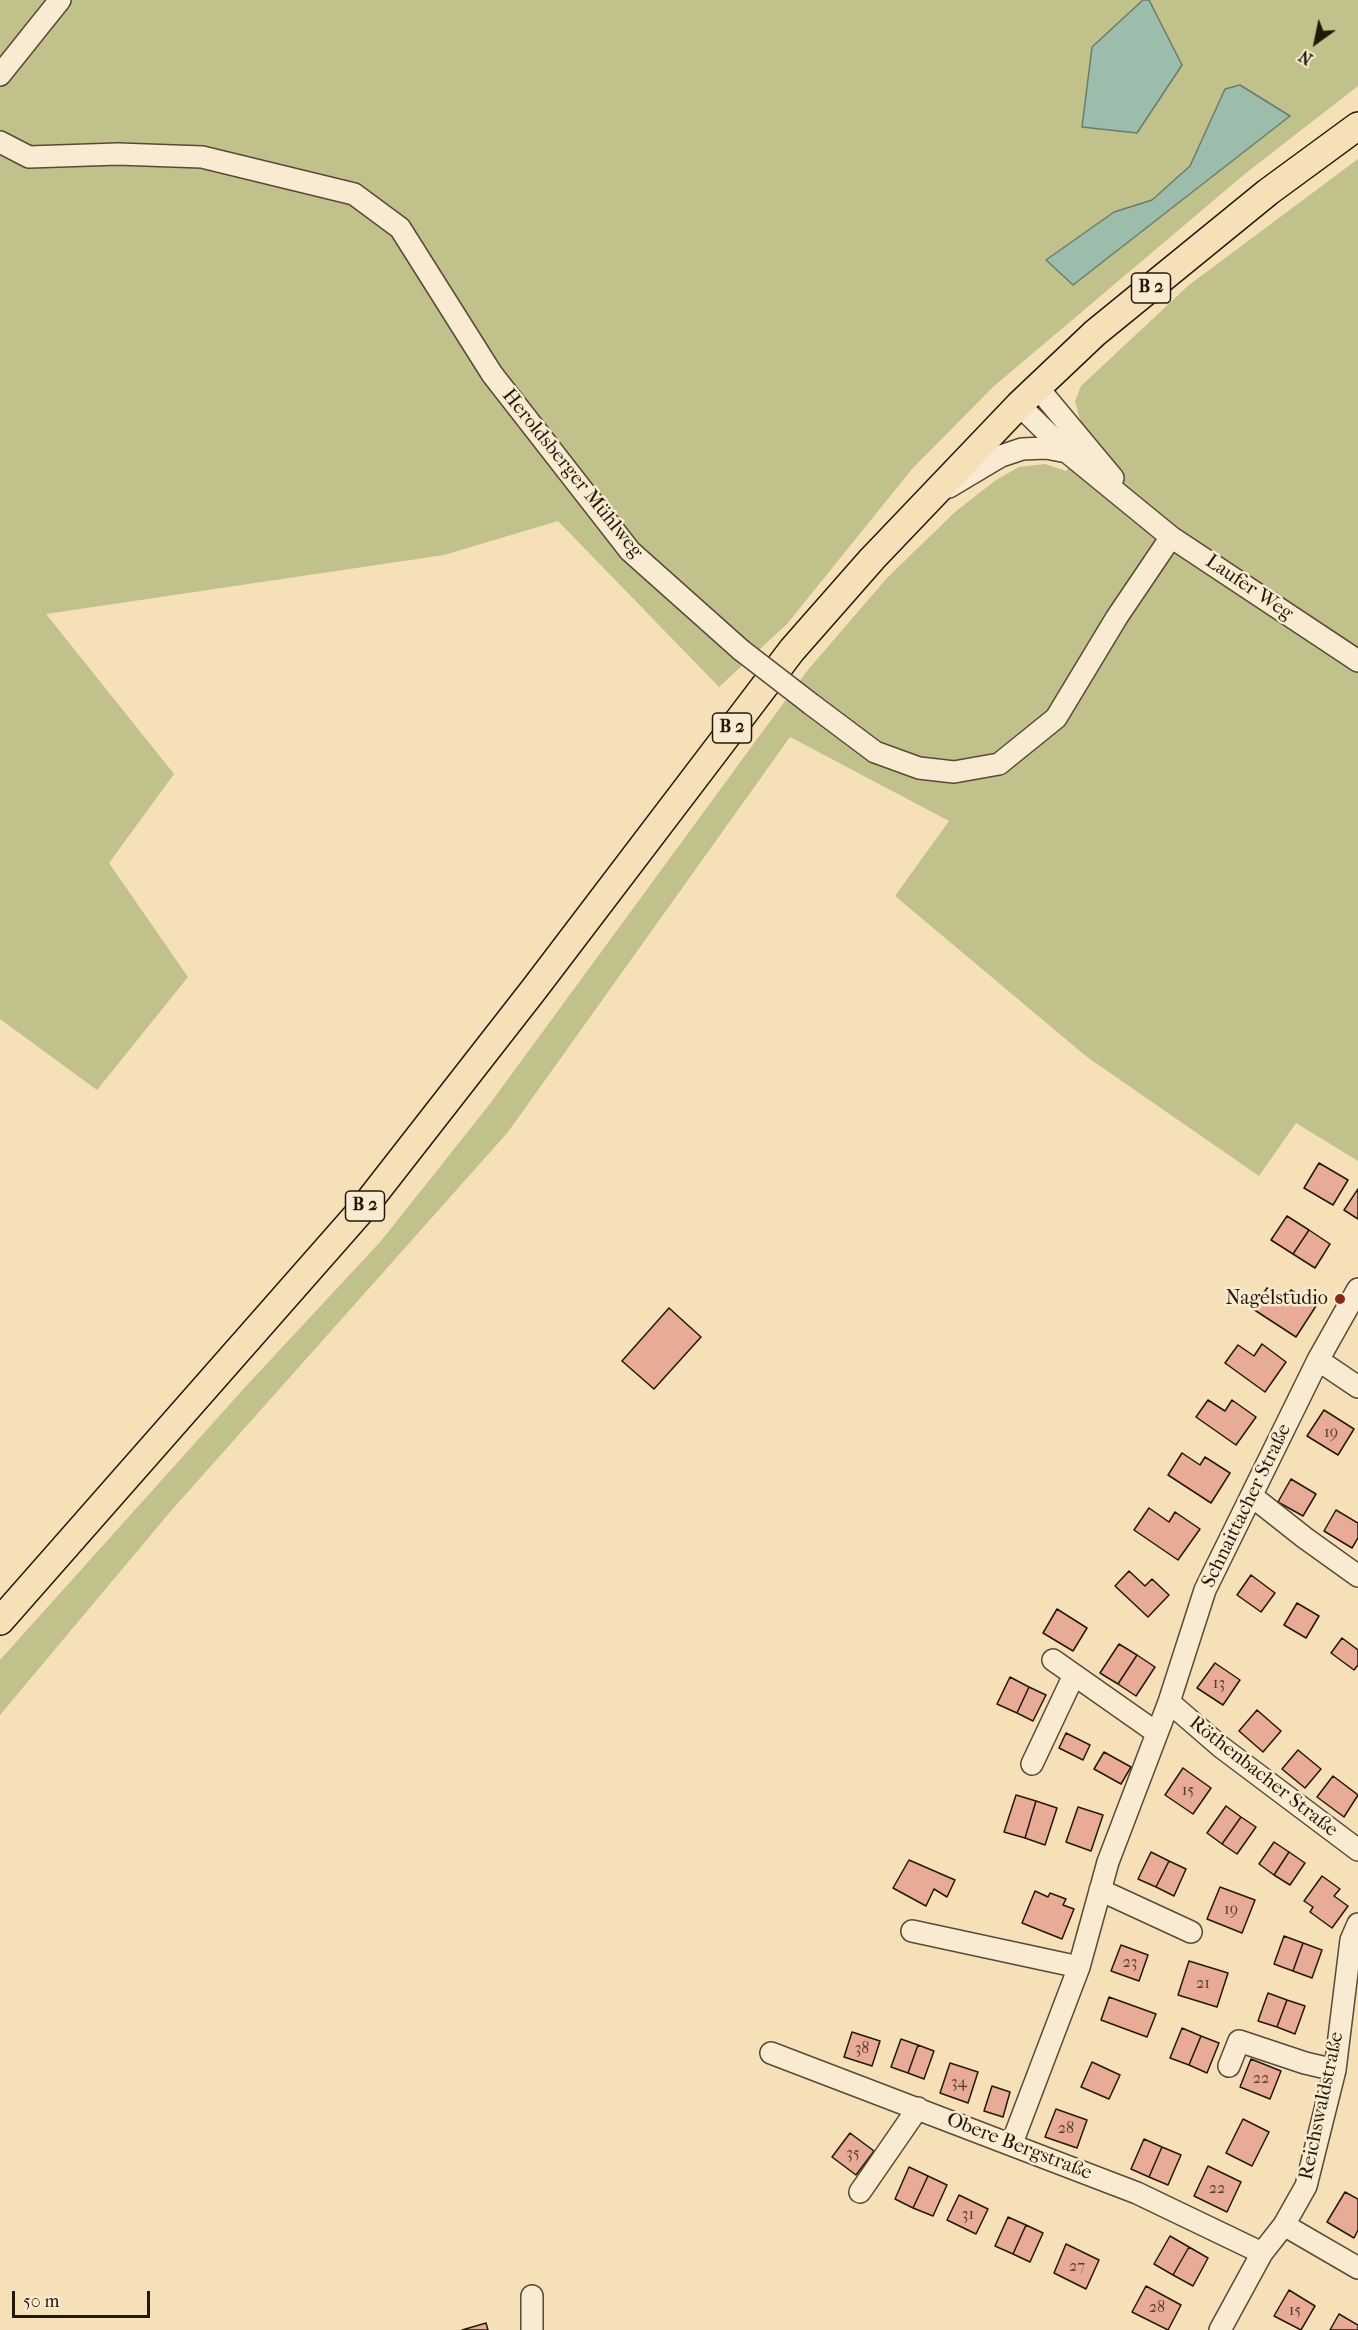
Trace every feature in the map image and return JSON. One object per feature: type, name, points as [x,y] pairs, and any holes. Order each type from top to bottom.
[{"type":"main road","name":"B 2","points":[[0,1621],[364,1206],[535,988],[786,658],[873,559],[1029,397],[1095,333],[1259,199],[1358,126]]},
{"type":"street","points":[[0,75],[60,0]]},
{"type":"street","name":"Heroldsberger Mühlweg","points":[[0,142],[29,157],[118,154],[202,157],[354,194],[400,228],[492,374],[630,551],[741,650],[874,752],[919,768],[954,772],[999,764],[1056,718],[1117,617],[1171,537]]},
{"type":"street","name":"Laufer Weg","points":[[1029,397],[1067,452],[1171,537],[1358,661]]},
{"type":"street","name":"Laufer Weg","points":[[1029,397],[1142,513]]},
{"type":"street","points":[[930,498],[1001,456],[1022,449],[1046,448],[1067,452]]},
{"type":"street","name":"Schnaittacher Straße","points":[[1012,2143],[1079,1967],[1100,1890],[1169,1702],[1205,1590],[1253,1497],[1318,1360],[1357,1293]]},
{"type":"street","points":[[1318,1360],[1358,1387]]},
{"type":"street","points":[[1253,1497],[1358,1576]]},
{"type":"street","points":[[1053,1659],[1157,1733]]},
{"type":"street","points":[[1032,1764],[1074,1675]]},
{"type":"street","name":"Röthenbacher Straße","points":[[1169,1702],[1221,1747],[1358,1850]]},
{"type":"street","points":[[1100,1890],[1191,1932]]},
{"type":"street","name":"Reichswaldstraße","points":[[1220,2330],[1262,2253],[1284,2226],[1306,2186],[1351,2006],[1351,1940],[1358,1924]]},
{"type":"street","points":[[912,1931],[1079,1967]]},
{"type":"street","points":[[1228,2066],[1239,2041],[1305,2063],[1335,2070]]},
{"type":"street","name":"Obere Bergstraße","points":[[771,2053],[1012,2143],[1137,2193],[1262,2253]]},
{"type":"street","points":[[860,2192],[918,2108]]},
{"type":"street","points":[[1284,2226],[1358,2268]]},
{"type":"street","points":[[532,2296],[532,2330]]},
{"type":"green space","points":[[0,0],[1143,0],[1092,47],[1082,127],[1137,132],[1182,65],[1149,0],[1358,0],[1358,86],[1246,173],[993,387],[912,469],[787,624],[719,687],[558,521],[444,555],[46,614],[174,774],[109,863],[188,977],[97,1090],[0,1019]],"holes":[[[1225,89],[1289,117],[1073,285],[1047,260],[1114,212],[1152,200],[1190,166]]]},
{"type":"green space","points":[[1358,159],[1358,1161],[1296,1123],[1259,1176],[1087,1057],[895,896],[949,821],[790,737],[508,1132],[170,1512],[0,1715],[0,1660],[248,1384],[381,1241],[489,1105],[807,671],[887,578],[955,512],[996,480],[1019,467],[1045,464],[1066,471],[1092,440],[1081,424],[1075,401],[1081,386],[1189,285]]},
{"type":"shaded area","points":[[1143,0],[1149,0],[1182,65],[1137,133],[1082,127],[1092,47]]},
{"type":"shaded area","points":[[1240,85],[1290,116],[1073,285],[1046,260],[1114,212],[1152,200],[1190,166],[1225,89]]},
{"type":"building","points":[[1319,1163],[1348,1180],[1333,1205],[1304,1188]]},
{"type":"building","points":[[1358,1189],[1358,1219],[1344,1210]]},
{"type":"building","points":[[1287,1216],[1309,1230],[1293,1254],[1271,1240]]},
{"type":"building","points":[[1309,1230],[1330,1244],[1315,1268],[1293,1254]]},
{"type":"building","points":[[1267,1288],[1285,1299],[1291,1290],[1316,1306],[1296,1337],[1253,1309]]},
{"type":"building","points":[[669,1308],[701,1337],[654,1389],[622,1361]]},
{"type":"building","points":[[1262,1344],[1286,1362],[1265,1392],[1225,1363],[1238,1345],[1254,1356]]},
{"type":"building","points":[[1208,1400],[1225,1411],[1232,1400],[1256,1417],[1236,1445],[1196,1417]]},
{"type":"building","points":[[1324,1410],[1354,1429],[1338,1455],[1307,1436]]},
{"type":"building","points":[[1182,1453],[1200,1465],[1205,1457],[1230,1473],[1211,1503],[1168,1475]]},
{"type":"building","points":[[1291,1479],[1316,1494],[1303,1516],[1278,1502]]},
{"type":"building","points":[[1149,1508],[1169,1522],[1175,1512],[1200,1529],[1178,1560],[1134,1530]]},
{"type":"building","points":[[1336,1510],[1358,1523],[1358,1538],[1352,1548],[1324,1531]]},
{"type":"building","points":[[1129,1571],[1145,1586],[1152,1579],[1169,1595],[1148,1617],[1115,1586]]},
{"type":"building","points":[[1251,1575],[1275,1593],[1261,1612],[1237,1595]]},
{"type":"building","points":[[1297,1603],[1319,1616],[1306,1638],[1284,1625]]},
{"type":"building","points":[[1057,1609],[1087,1628],[1073,1651],[1043,1633]]},
{"type":"building","points":[[1342,1638],[1358,1650],[1358,1665],[1354,1670],[1331,1653]]},
{"type":"building","points":[[1119,1644],[1137,1655],[1118,1684],[1100,1673]]},
{"type":"building","points":[[1137,1655],[1155,1667],[1136,1696],[1118,1684]]},
{"type":"building","points":[[1215,1663],[1240,1680],[1223,1705],[1197,1688]]},
{"type":"building","points":[[1010,1677],[1029,1687],[1017,1713],[997,1704]]},
{"type":"building","points":[[1029,1687],[1046,1695],[1033,1721],[1017,1713]]},
{"type":"building","points":[[1257,1710],[1281,1731],[1263,1752],[1239,1731]]},
{"type":"building","points":[[1066,1733],[1090,1745],[1083,1760],[1059,1748]]},
{"type":"building","points":[[1298,1750],[1321,1769],[1305,1788],[1282,1769]]},
{"type":"building","points":[[1104,1752],[1131,1767],[1121,1784],[1094,1769]]},
{"type":"building","points":[[1183,1768],[1211,1788],[1193,1814],[1165,1795]]},
{"type":"building","points":[[1333,1776],[1358,1795],[1344,1817],[1317,1797]]},
{"type":"building","points":[[1016,1795],[1036,1801],[1025,1838],[1004,1832]]},
{"type":"building","points":[[1036,1801],[1057,1808],[1045,1845],[1025,1838]]},
{"type":"building","points":[[1226,1806],[1241,1817],[1222,1844],[1207,1833]]},
{"type":"building","points":[[1078,1807],[1103,1815],[1091,1851],[1066,1842]]},
{"type":"building","points":[[1241,1817],[1256,1827],[1237,1854],[1222,1844]]},
{"type":"building","points":[[1274,1842],[1289,1852],[1274,1875],[1259,1864]]},
{"type":"building","points":[[1151,1852],[1169,1861],[1156,1887],[1138,1879]]},
{"type":"building","points":[[1289,1852],[1305,1863],[1290,1885],[1274,1875]]},
{"type":"building","points":[[909,1860],[955,1880],[947,1897],[934,1889],[926,1906],[893,1888]]},
{"type":"building","points":[[1169,1861],[1186,1869],[1174,1896],[1156,1887]]},
{"type":"building","points":[[1322,1876],[1340,1889],[1334,1896],[1348,1906],[1332,1928],[1310,1912],[1313,1907],[1304,1901]]},
{"type":"building","points":[[1220,1887],[1255,1900],[1242,1933],[1207,1919]]},
{"type":"building","points":[[1035,1891],[1048,1897],[1050,1893],[1066,1899],[1063,1905],[1074,1909],[1062,1939],[1022,1923]]},
{"type":"building","points":[[1284,1936],[1303,1943],[1293,1971],[1274,1964]]},
{"type":"building","points":[[1303,1943],[1322,1950],[1312,1978],[1293,1971]]},
{"type":"building","points":[[1121,1945],[1148,1955],[1139,1981],[1111,1971]]},
{"type":"building","points":[[1189,1961],[1228,1973],[1217,2007],[1178,1995]]},
{"type":"building","points":[[1268,1993],[1287,2000],[1277,2027],[1258,2021]]},
{"type":"building","points":[[1109,1997],[1156,2014],[1147,2037],[1101,2020]]},
{"type":"building","points":[[1287,2000],[1305,2006],[1295,2034],[1277,2027]]},
{"type":"building","points":[[1182,2028],[1201,2036],[1189,2065],[1170,2058]]},
{"type":"building","points":[[852,2032],[880,2041],[872,2066],[844,2057]]},
{"type":"building","points":[[1201,2036],[1219,2043],[1207,2073],[1189,2065]]},
{"type":"building","points":[[901,2039],[918,2045],[908,2073],[891,2067]]},
{"type":"building","points":[[918,2045],[934,2051],[924,2079],[908,2073]]},
{"type":"building","points":[[1251,2059],[1281,2071],[1270,2099],[1240,2087]]},
{"type":"building","points":[[1092,2062],[1120,2075],[1109,2099],[1081,2087]]},
{"type":"building","points":[[950,2063],[978,2072],[968,2103],[940,2093]]},
{"type":"building","points":[[992,2086],[1010,2092],[1003,2117],[984,2111]]},
{"type":"building","points":[[1056,2109],[1087,2120],[1077,2148],[1045,2137]]},
{"type":"building","points":[[1243,2119],[1269,2132],[1252,2166],[1226,2153]]},
{"type":"building","points":[[850,2133],[874,2151],[856,2175],[832,2157]]},
{"type":"building","points":[[1144,2139],[1162,2147],[1149,2177],[1131,2169]]},
{"type":"building","points":[[1162,2147],[1181,2155],[1168,2185],[1149,2177]]},
{"type":"building","points":[[1208,2166],[1241,2182],[1227,2212],[1194,2196]]},
{"type":"building","points":[[909,2167],[928,2176],[913,2208],[895,2199]]},
{"type":"building","points":[[928,2176],[947,2185],[933,2216],[913,2208]]},
{"type":"building","points":[[1345,2192],[1358,2199],[1358,2230],[1354,2238],[1327,2222]]},
{"type":"building","points":[[959,2195],[988,2209],[976,2234],[947,2220]]},
{"type":"building","points":[[1008,2217],[1026,2225],[1013,2254],[995,2246]]},
{"type":"building","points":[[1026,2225],[1043,2233],[1030,2262],[1013,2254]]},
{"type":"building","points":[[1170,2236],[1189,2247],[1173,2275],[1154,2264]]},
{"type":"building","points":[[1066,2244],[1099,2260],[1086,2289],[1054,2273]]},
{"type":"building","points":[[1189,2247],[1208,2258],[1193,2286],[1173,2275]]},
{"type":"building","points":[[1146,2286],[1181,2305],[1168,2330],[1132,2312]]},
{"type":"building","points":[[1289,2290],[1315,2306],[1301,2330],[1274,2316]]},
{"type":"building","points":[[1339,2314],[1358,2325],[1358,2330],[1330,2330]]},
{"type":"building","points":[[486,2323],[488,2330],[462,2330]]},
{"type":"place","name":"Nagelstudio","points":[[1340,1299]]}]
